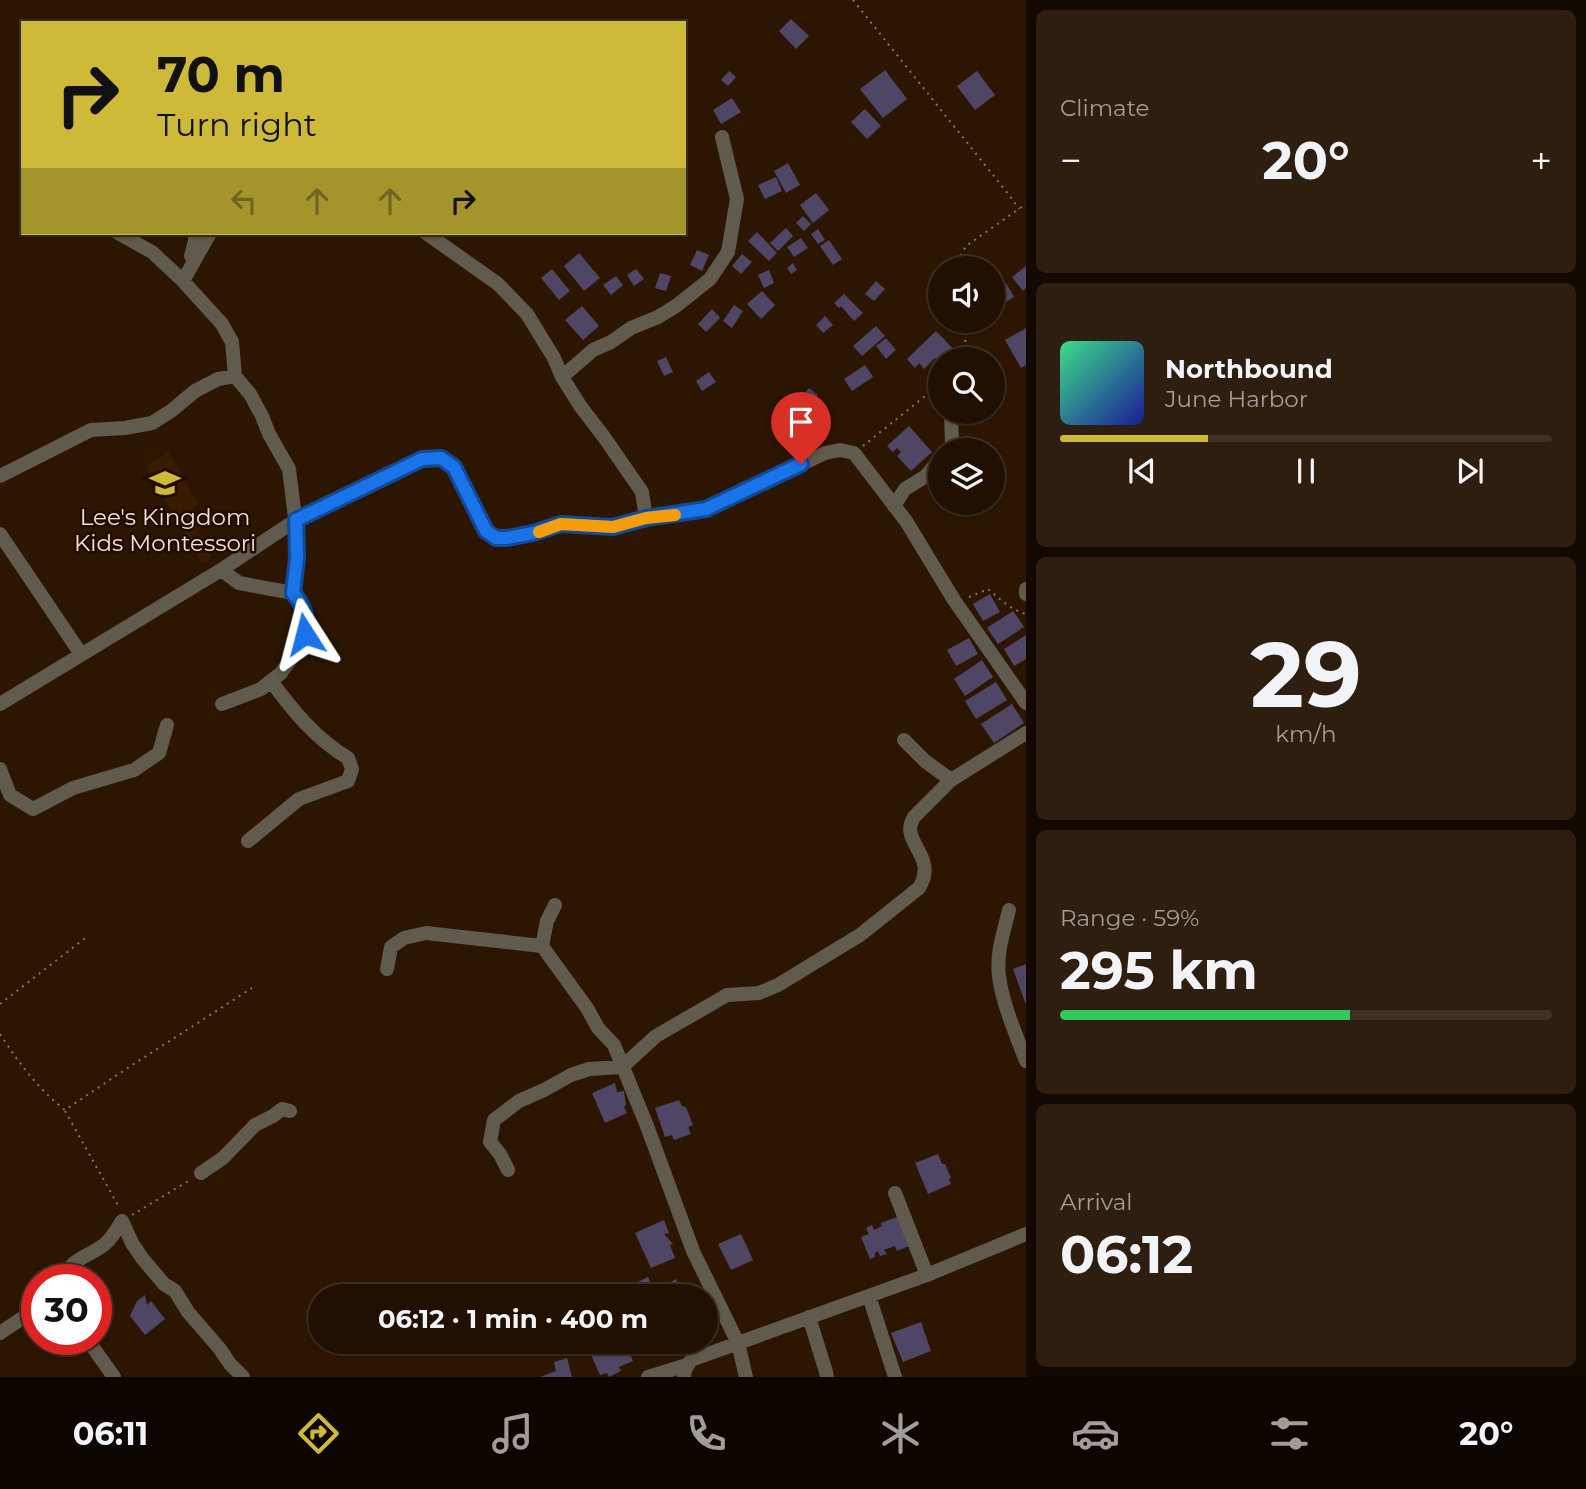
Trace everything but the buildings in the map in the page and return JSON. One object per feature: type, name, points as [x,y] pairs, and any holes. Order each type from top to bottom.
[{"type":"street","points":[[562,377],[593,349],[658,317],[710,279],[728,252],[737,198],[722,137]]},
{"type":"street","points":[[122,235],[152,252],[183,281],[222,324],[232,342],[235,376],[250,394],[289,469],[296,520],[297,558],[293,593]]},
{"type":"street","points":[[183,281],[195,235]]},
{"type":"street","points":[[183,281],[209,235]]},
{"type":"street","points":[[429,235],[498,284],[527,314],[581,407],[642,492],[646,518]]},
{"type":"street","points":[[0,476],[91,430],[152,424],[195,391],[218,379],[235,376]]},
{"type":"street","points":[[0,704],[221,570],[296,520],[422,459],[441,458],[454,467],[486,531],[496,538],[507,538],[561,524],[613,527],[646,518],[706,509],[825,453],[840,450],[854,453],[906,522],[954,600],[1026,703]]},
{"type":"street","points":[[894,506],[905,489],[928,473]]},
{"type":"street","points":[[0,534],[81,654]]},
{"type":"street","points":[[221,570],[239,583],[293,593],[302,604],[307,619],[305,634],[281,673],[261,689],[222,704]]},
{"type":"street","points":[[1026,589],[1026,594]]},
{"type":"street","points":[[248,841],[299,799],[348,781],[352,769],[348,758],[303,722],[271,681]]},
{"type":"street","points":[[0,769],[10,795],[33,809],[73,788],[134,770],[159,753],[167,725]]},
{"type":"street","points":[[508,1170],[490,1142],[494,1120],[519,1101],[589,1069],[622,1067],[656,1036],[727,995],[759,993],[778,985],[860,935],[919,888],[924,880],[926,867],[909,831],[909,824],[951,780],[1026,733]]},
{"type":"street","points":[[904,740],[925,761],[951,780]]},
{"type":"street","points":[[542,946],[547,921],[555,905]]},
{"type":"street","points":[[1009,909],[1000,947],[999,975],[1010,1020],[1026,1061]]},
{"type":"street","points":[[387,969],[391,947],[404,938],[426,933],[542,946],[587,1007],[598,1028],[614,1045],[694,1251],[738,1343],[746,1377]]},
{"type":"street","points":[[201,1173],[223,1158],[255,1125],[282,1109],[290,1111]]},
{"type":"street","points":[[895,1194],[927,1275]]},
{"type":"street","points":[[72,1264],[104,1245],[122,1222]]},
{"type":"street","points":[[122,1222],[142,1258],[164,1284],[175,1291],[188,1312],[243,1377]]},
{"type":"street","points":[[648,1377],[686,1371],[691,1360],[927,1275],[1026,1234]]},
{"type":"street","points":[[869,1296],[895,1377]]},
{"type":"street","points":[[809,1317],[827,1377]]},
{"type":"street","points":[[0,1333],[21,1319]]},
{"type":"street","points":[[98,1355],[114,1377]]},
{"type":"path","points":[[853,0],[1018,209]]},
{"type":"path","points":[[961,256],[966,246],[1026,204]]},
{"type":"path","points":[[854,453],[928,394]]},
{"type":"path","points":[[954,600],[988,589],[1026,614]]},
{"type":"path","points":[[0,1004],[88,936]]},
{"type":"path","points":[[65,1110],[252,988]]},
{"type":"path","points":[[0,1034],[22,1067],[49,1097],[65,1110],[119,1206],[122,1222],[201,1173]]},
{"type":"shaded area","points":[[168,451],[198,503],[190,512],[212,557],[202,564],[146,466]]},
{"type":"slow traffic","points":[[539,532],[561,524],[613,527],[646,518],[675,515]]},
{"type":"place","name":"Lee's Kingdom Kids Montessori","points":[[165,483]]},
{"type":"route","points":[[305,634],[307,619],[302,604],[293,593],[297,558],[296,520],[422,459],[441,458],[454,467],[486,531],[496,538],[533,533],[561,524],[613,527],[646,518],[706,509],[801,464]]}]
